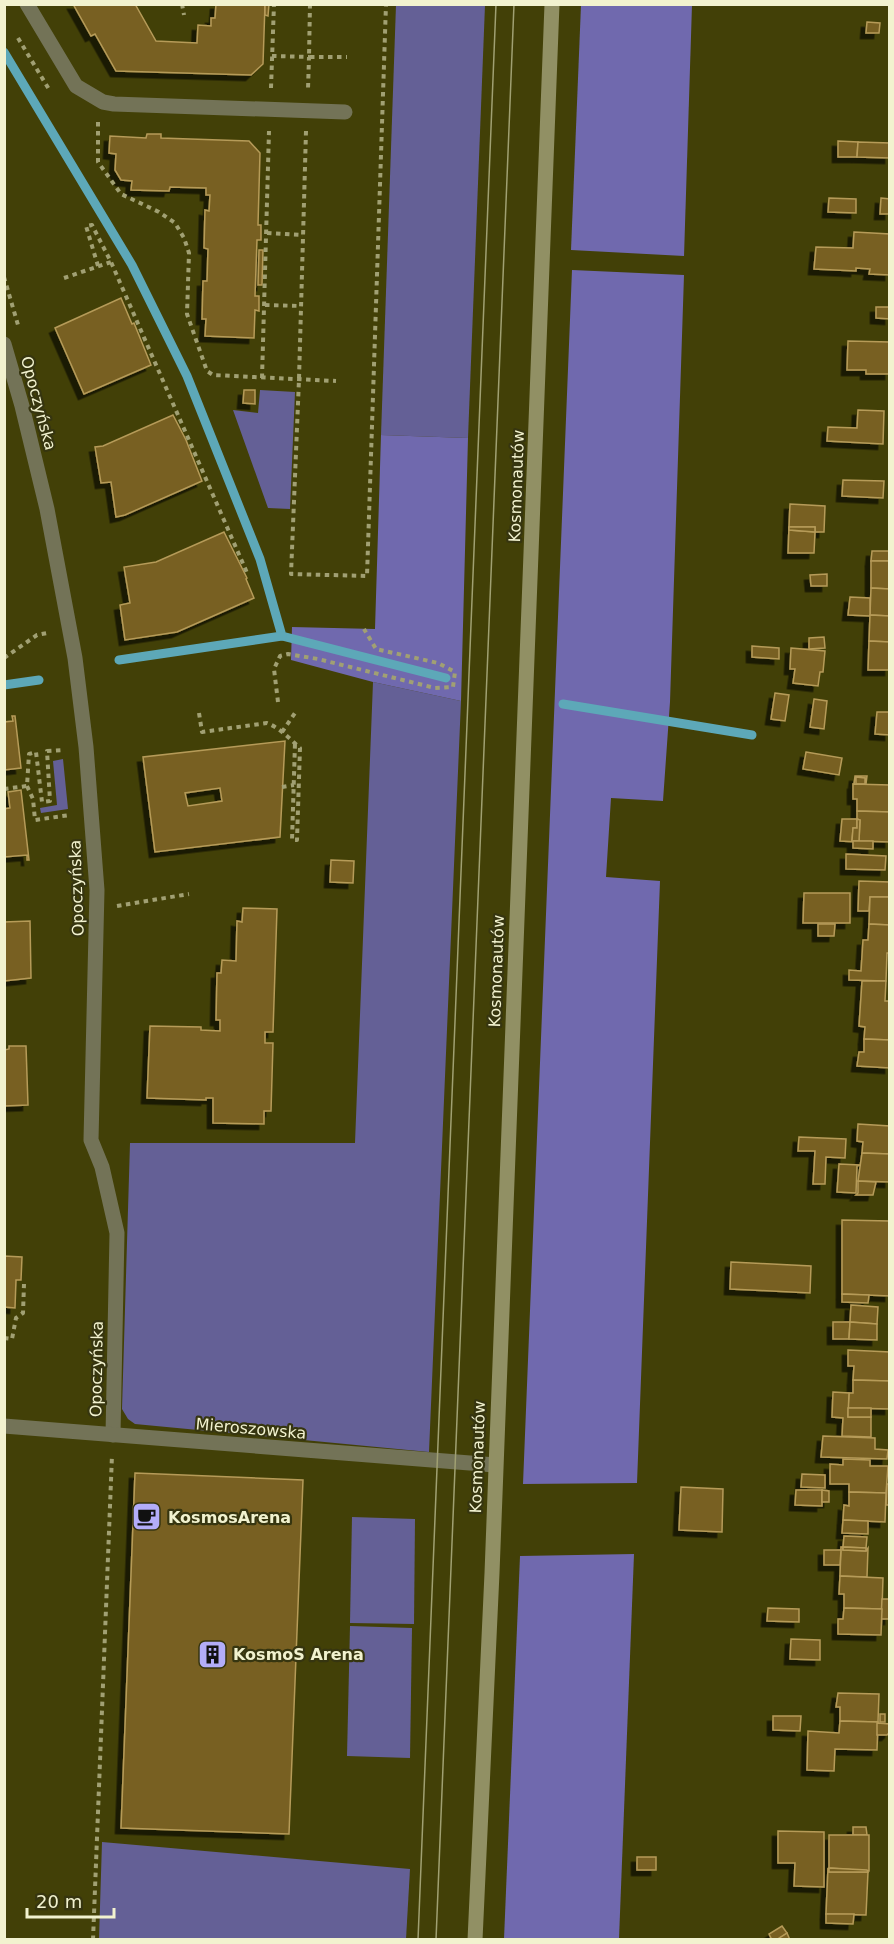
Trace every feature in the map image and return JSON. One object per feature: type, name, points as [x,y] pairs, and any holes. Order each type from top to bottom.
[{"type":"main road","name":"Kosmonautów","points":[[475,1940],[552,4]]},
{"type":"street","points":[[27,4],[76,86],[103,102],[345,112]]},
{"type":"street","name":"Opoczyńska","points":[[4,344],[47,509],[75,658],[86,747],[97,890],[91,1140],[102,1167],[117,1233],[112,1435]]},
{"type":"street","name":"Mieroszowska","points":[[4,1426],[495,1466]]},
{"type":"path","points":[[182,4],[184,15]]},
{"type":"path","points":[[260,88],[271,88],[274,4]]},
{"type":"path","points":[[307,93],[310,4]]},
{"type":"path","points":[[297,128],[306,128],[291,574],[367,576],[386,4]]},
{"type":"path","points":[[272,56],[347,57]]},
{"type":"path","points":[[98,122],[98,162],[114,185],[121,194],[167,218],[184,238],[189,253],[187,314],[207,370],[213,375],[336,381]]},
{"type":"path","points":[[262,378],[270,128]]},
{"type":"path","points":[[98,266],[86,226],[92,225],[111,262],[248,575]]},
{"type":"path","points":[[267,233],[303,235]]},
{"type":"path","points":[[64,278],[111,262]]},
{"type":"path","points":[[265,305],[301,306]]},
{"type":"path","points":[[278,702],[274,669],[280,656],[288,654],[318,659],[435,688],[453,687],[454,672],[438,663],[376,649],[364,629]]},
{"type":"path","points":[[4,658],[38,635],[50,633]]},
{"type":"path","points":[[199,713],[202,732],[267,723],[282,732],[295,743],[300,748],[297,840],[292,840],[295,743]]},
{"type":"path","points":[[282,732],[295,713]]},
{"type":"path","points":[[66,750],[47,752],[50,801],[42,802],[36,752],[29,754],[27,786],[33,799],[35,820],[73,815]]},
{"type":"path","points":[[282,786],[294,785]]},
{"type":"path","points":[[4,789],[27,786]]},
{"type":"path","points":[[116,906],[189,894]]},
{"type":"path","points":[[4,1338],[12,1339],[16,1318],[22,1313],[24,1284]]},
{"type":"path","points":[[93,1940],[112,1435]]},
{"type":"shaded area","points":[[396,5],[485,5],[468,438],[381,435]]},
{"type":"shaded area","points":[[581,5],[692,5],[684,256],[571,250]]},
{"type":"shaded area","points":[[572,270],[684,275],[670,702],[663,801],[611,798],[606,877],[660,881],[637,1483],[523,1484]]},
{"type":"shaded area","points":[[260,390],[295,392],[290,509],[268,508],[233,410],[258,413]]},
{"type":"shaded area","points":[[381,435],[468,438],[461,701],[373,682],[291,660],[292,627],[375,629]]},
{"type":"shaded area","points":[[373,682],[461,701],[429,1452],[135,1424],[128,1419],[122,1409],[130,1143],[355,1143]]},
{"type":"shaded area","points":[[63,759],[68,809],[41,813],[40,808],[57,805],[53,761]]},
{"type":"shaded area","points":[[352,1517],[415,1519],[414,1624],[350,1623]]},
{"type":"shaded area","points":[[634,1554],[619,1939],[504,1939],[520,1556]]},
{"type":"shaded area","points":[[350,1626],[412,1628],[410,1758],[347,1756]]},
{"type":"shaded area","points":[[102,1842],[410,1869],[406,1939],[99,1939]]},
{"type":"building","points":[[73,4],[135,4],[156,41],[197,43],[198,25],[211,26],[211,18],[215,18],[216,4],[265,4],[263,64],[251,75],[116,71],[95,34],[91,36]]},
{"type":"building","points":[[265,4],[269,4],[268,16],[265,15]]},
{"type":"building","points":[[867,22],[880,23],[879,33],[866,33]]},
{"type":"building","points":[[147,134],[161,134],[161,138],[249,141],[260,153],[258,225],[261,225],[261,240],[257,240],[255,296],[259,296],[259,311],[255,310],[254,338],[205,336],[206,319],[202,319],[203,281],[207,281],[208,249],[204,248],[205,210],[209,211],[210,195],[206,195],[206,188],[170,187],[169,191],[131,190],[132,181],[121,180],[115,170],[116,154],[109,153],[110,136],[146,138]]},
{"type":"building","points":[[838,141],[858,142],[857,157],[838,157]]},
{"type":"building","points":[[858,142],[890,143],[890,158],[857,157]]},
{"type":"building","points":[[829,198],[856,199],[856,213],[828,212]]},
{"type":"building","points":[[881,198],[890,199],[890,214],[880,214]]},
{"type":"building","points":[[854,232],[890,234],[890,275],[869,274],[870,269],[856,268],[856,271],[814,269],[816,247],[853,248]]},
{"type":"building","points":[[259,250],[263,250],[262,285],[258,285]]},
{"type":"building","points":[[121,298],[151,365],[84,394],[55,328]]},
{"type":"building","points":[[876,307],[890,307],[890,319],[876,318]]},
{"type":"building","points":[[848,341],[890,342],[890,374],[866,374],[866,370],[847,370]]},
{"type":"building","points":[[244,390],[255,390],[255,404],[243,403]]},
{"type":"building","points":[[858,410],[884,411],[883,444],[827,441],[828,427],[857,428]]},
{"type":"building","points":[[173,415],[186,440],[202,481],[116,517],[111,482],[101,483],[95,447],[103,446]]},
{"type":"building","points":[[843,480],[884,481],[883,498],[842,496]]},
{"type":"building","points":[[790,504],[825,506],[824,532],[815,532],[815,527],[789,527]]},
{"type":"building","points":[[789,527],[789,530],[815,532],[814,553],[788,553]]},
{"type":"building","points":[[789,527],[815,527],[815,532],[789,530]]},
{"type":"building","points":[[224,532],[247,578],[254,598],[177,632],[125,640],[120,605],[130,603],[124,567],[156,562]]},
{"type":"building","points":[[872,551],[890,551],[890,561],[871,561]]},
{"type":"building","points":[[871,561],[890,561],[890,589],[871,588]]},
{"type":"building","points":[[827,574],[827,586],[811,586],[810,575]]},
{"type":"building","points":[[871,588],[890,589],[890,616],[870,615]]},
{"type":"building","points":[[850,597],[870,598],[870,616],[848,615]]},
{"type":"building","points":[[870,615],[890,616],[890,642],[869,641]]},
{"type":"building","points":[[824,637],[825,648],[809,649],[809,638]]},
{"type":"building","points":[[869,641],[890,642],[890,670],[868,670]]},
{"type":"building","points":[[752,646],[779,648],[779,659],[752,657]]},
{"type":"building","points":[[791,648],[825,651],[823,672],[820,672],[818,686],[793,683],[795,669],[790,669]]},
{"type":"building","points":[[775,693],[789,695],[785,721],[771,719]]},
{"type":"building","points":[[814,699],[827,701],[824,729],[810,727]]},
{"type":"building","points":[[877,712],[890,712],[890,735],[875,734]]},
{"type":"building","points":[[12,716],[15,716],[21,768],[4,770],[4,722],[13,721]]},
{"type":"building","points":[[285,741],[280,837],[155,852],[143,757]],"holes":[[[220,788],[222,801],[188,806],[185,793]]]},
{"type":"building","points":[[806,752],[842,758],[839,775],[803,769]]},
{"type":"building","points":[[855,776],[867,776],[866,784],[865,778],[856,777],[854,784]]},
{"type":"building","points":[[856,777],[865,778],[865,784],[856,784]]},
{"type":"building","points":[[853,784],[890,785],[890,812],[857,811],[857,799],[853,799]]},
{"type":"building","points":[[21,790],[29,860],[27,860],[27,855],[4,857],[4,809],[10,808],[8,792]]},
{"type":"building","points":[[857,811],[890,812],[890,842],[859,841],[860,820],[857,819]]},
{"type":"building","points":[[842,819],[857,819],[857,828],[853,828],[852,841],[859,842],[840,841]]},
{"type":"building","points":[[857,819],[860,820],[859,841],[852,841],[853,828],[857,828]]},
{"type":"building","points":[[853,841],[873,841],[873,849],[853,848]]},
{"type":"building","points":[[846,854],[886,856],[885,870],[846,869]]},
{"type":"building","points":[[331,860],[354,861],[353,883],[330,882]]},
{"type":"building","points":[[859,881],[890,882],[889,897],[870,897],[869,911],[858,911]]},
{"type":"building","points":[[804,893],[850,893],[850,923],[803,923]]},
{"type":"building","points":[[870,897],[890,897],[890,925],[869,924]]},
{"type":"building","points":[[243,908],[277,909],[273,1032],[265,1032],[265,1043],[273,1043],[271,1111],[264,1111],[264,1124],[213,1123],[213,1098],[206,1098],[206,1100],[147,1098],[150,1026],[201,1027],[201,1030],[220,1031],[220,1020],[216,1020],[217,973],[221,973],[222,960],[236,961],[237,921],[242,922]]},
{"type":"building","points":[[30,921],[31,978],[4,981],[4,922]]},
{"type":"building","points":[[818,924],[835,924],[834,936],[818,936]]},
{"type":"building","points":[[869,924],[890,925],[890,953],[887,953],[886,981],[849,980],[849,970],[861,971],[863,940],[868,940]]},
{"type":"building","points":[[862,981],[886,981],[885,1001],[890,1001],[890,1040],[864,1039],[865,1027],[859,1026]]},
{"type":"building","points":[[864,1039],[890,1040],[890,1068],[857,1066],[859,1052],[864,1052]]},
{"type":"building","points":[[9,1046],[26,1046],[28,1105],[4,1106],[4,1050],[9,1049]]},
{"type":"building","points":[[858,1124],[890,1126],[890,1154],[862,1153],[863,1142],[857,1141]]},
{"type":"building","points":[[799,1137],[846,1139],[845,1158],[826,1157],[825,1184],[813,1184],[815,1151],[798,1151]]},
{"type":"building","points":[[862,1153],[890,1154],[890,1182],[858,1181]]},
{"type":"building","points":[[839,1164],[860,1165],[857,1166],[856,1193],[837,1192]]},
{"type":"building","points":[[858,1181],[876,1182],[873,1195],[856,1195]]},
{"type":"building","points":[[842,1220],[890,1221],[890,1296],[842,1294]]},
{"type":"building","points":[[4,1256],[22,1257],[21,1280],[16,1280],[15,1308],[4,1307]]},
{"type":"building","points":[[731,1262],[811,1266],[810,1293],[730,1289]]},
{"type":"building","points":[[842,1294],[869,1295],[868,1303],[842,1302]]},
{"type":"building","points":[[851,1305],[878,1307],[877,1324],[850,1322]]},
{"type":"building","points":[[833,1322],[850,1322],[849,1339],[833,1339]]},
{"type":"building","points":[[850,1322],[877,1324],[877,1340],[849,1339]]},
{"type":"building","points":[[848,1350],[890,1352],[890,1381],[853,1380],[854,1366],[848,1366]]},
{"type":"building","points":[[853,1380],[890,1381],[890,1409],[848,1408],[849,1393],[853,1393]]},
{"type":"building","points":[[833,1392],[849,1393],[848,1417],[871,1417],[871,1437],[842,1436],[843,1418],[832,1417]]},
{"type":"building","points":[[848,1408],[871,1408],[871,1417],[848,1417]]},
{"type":"building","points":[[823,1436],[875,1438],[875,1449],[888,1450],[887,1459],[821,1457]]},
{"type":"building","points":[[843,1459],[870,1460],[870,1466],[888,1466],[886,1493],[849,1492],[849,1484],[830,1484],[830,1464],[843,1465]]},
{"type":"building","name":"KosmoS Arena","points":[[135,1473],[303,1480],[289,1834],[121,1828]]},
{"type":"building","points":[[802,1474],[825,1475],[825,1488],[801,1487]]},
{"type":"building","points":[[887,1484],[890,1484],[890,1505],[886,1505]]},
{"type":"building","points":[[681,1487],[723,1489],[722,1532],[679,1530]]},
{"type":"building","points":[[796,1490],[822,1490],[822,1506],[795,1505]]},
{"type":"building","points":[[822,1490],[829,1491],[829,1502],[822,1502]]},
{"type":"building","points":[[849,1492],[886,1493],[885,1522],[843,1520],[844,1505],[849,1506]]},
{"type":"building","points":[[843,1520],[868,1521],[868,1534],[842,1533]]},
{"type":"building","points":[[844,1536],[867,1537],[866,1548],[843,1547]]},
{"type":"building","points":[[841,1547],[843,1550],[866,1551],[868,1548],[867,1577],[840,1576]]},
{"type":"building","points":[[843,1547],[866,1548],[866,1551],[843,1550]]},
{"type":"building","points":[[824,1550],[841,1550],[840,1565],[824,1565]]},
{"type":"building","points":[[840,1576],[883,1578],[882,1609],[844,1608],[844,1594],[839,1594]]},
{"type":"building","points":[[882,1599],[890,1599],[890,1619],[881,1619]]},
{"type":"building","points":[[768,1608],[799,1609],[799,1622],[767,1621]]},
{"type":"building","points":[[844,1608],[882,1609],[881,1635],[838,1634],[838,1619],[843,1619]]},
{"type":"building","points":[[791,1639],[820,1640],[820,1660],[790,1659]]},
{"type":"building","points":[[838,1693],[879,1694],[878,1722],[840,1721],[840,1707],[836,1707]]},
{"type":"building","points":[[880,1714],[885,1714],[885,1722],[880,1722]]},
{"type":"building","points":[[773,1716],[801,1716],[800,1731],[773,1730]]},
{"type":"building","points":[[840,1721],[878,1722],[877,1750],[835,1749],[834,1771],[807,1770],[808,1731],[839,1733]]},
{"type":"building","points":[[877,1723],[890,1724],[890,1732],[887,1735],[877,1735]]},
{"type":"building","points":[[853,1827],[866,1827],[867,1835],[853,1835]]},
{"type":"building","points":[[778,1831],[824,1832],[824,1887],[794,1886],[795,1863],[778,1863]]},
{"type":"building","points":[[829,1835],[869,1835],[869,1871],[829,1868]]},
{"type":"building","points":[[637,1857],[656,1857],[656,1870],[637,1870]]},
{"type":"building","points":[[828,1868],[829,1872],[868,1872],[866,1915],[826,1914]]},
{"type":"building","points":[[829,1868],[867,1870],[868,1872],[829,1872]]},
{"type":"building","points":[[826,1914],[854,1914],[853,1924],[826,1923]]},
{"type":"building","points":[[782,1926],[787,1933],[777,1940],[772,1940],[769,1934]]},
{"type":"building","points":[[787,1933],[790,1940],[777,1940],[779,1938]]},
{"type":"waterway","points":[[4,52],[132,265],[187,376],[260,559],[282,636],[446,678]]},
{"type":"waterway","points":[[119,660],[282,636]]},
{"type":"waterway","points":[[4,685],[39,680]]},
{"type":"waterway","points":[[563,704],[752,735]]},
{"type":"tram line","points":[[418,1940],[496,4]]},
{"type":"tram line","points":[[436,1940],[514,4]]},
{"type":"place","name":"KosmosArena","points":[[147,1517]]},
{"type":"place","name":"KosmoS Arena","points":[[212,1654]]}]
